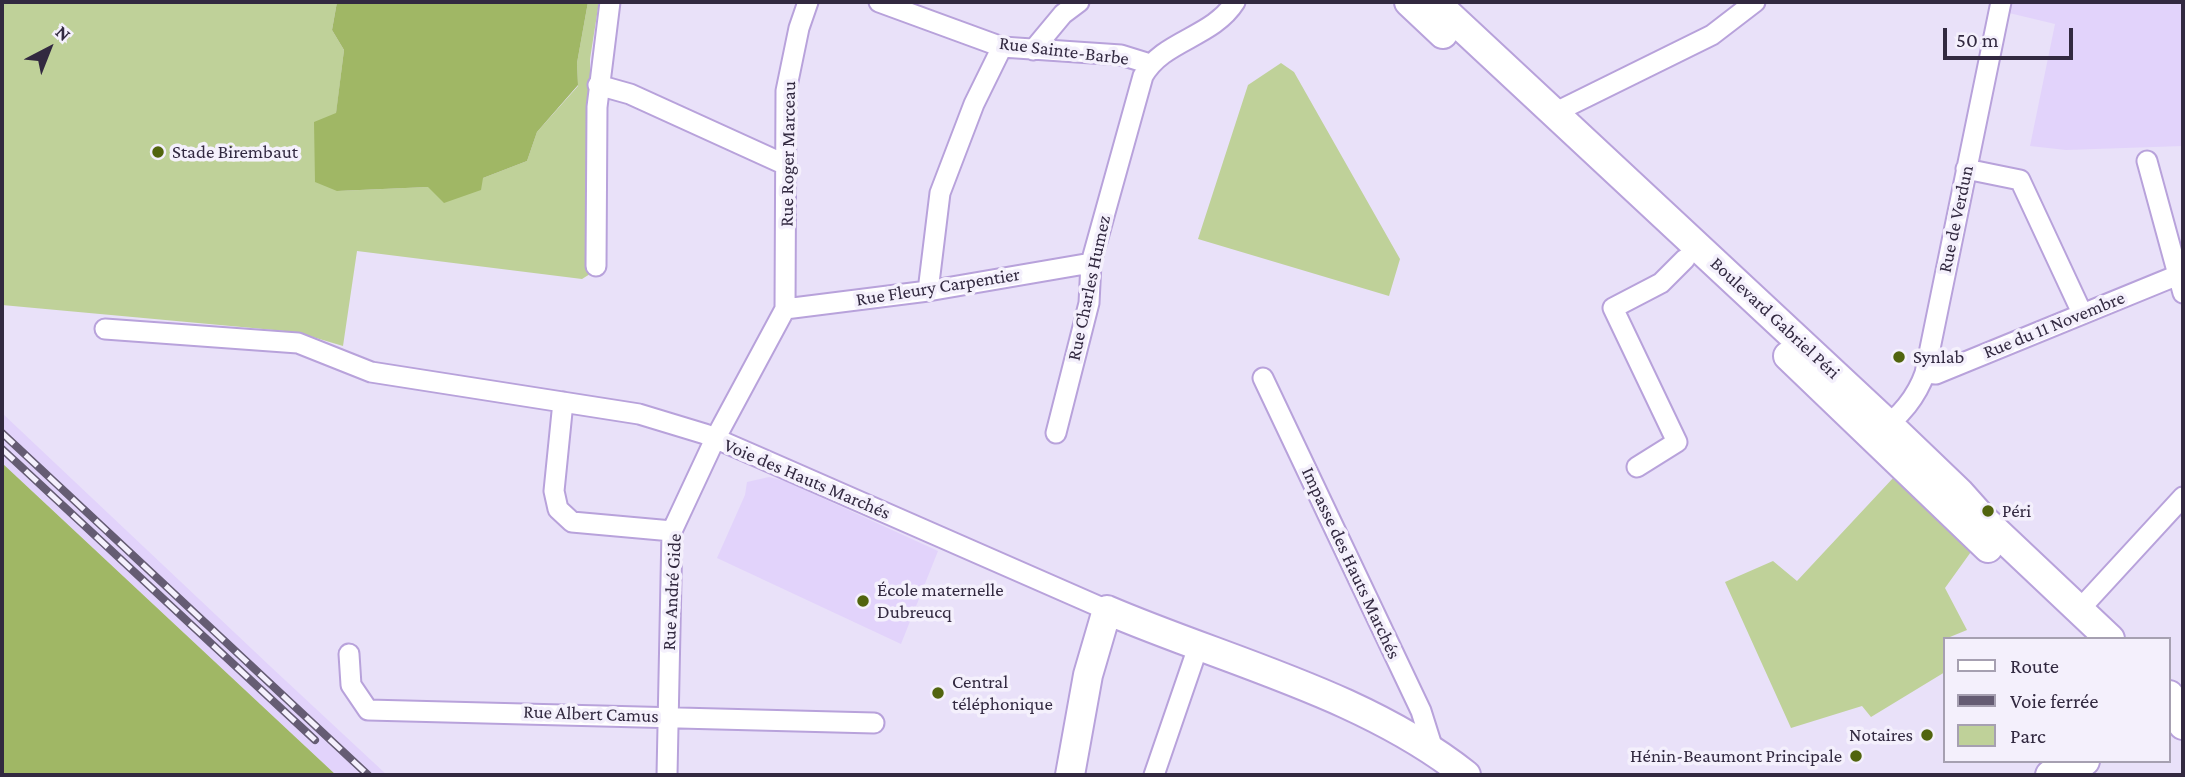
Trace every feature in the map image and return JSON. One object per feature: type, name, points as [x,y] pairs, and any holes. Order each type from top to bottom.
[{"type":"main road","name":"Boulevard Gabriel Péri","points":[[1409,2],[1685,259],[1880,430],[1959,492],[1984,520],[2108,637]]},
{"type":"main road","name":"Boulevard Gabriel Péri","points":[[1435,2],[1555,113],[1880,430],[2082,637]]},
{"type":"main road","name":"Voie des Hauts Marchés","points":[[1107,610],[1352,706],[1433,749],[1466,775]]},
{"type":"main road","points":[[1070,775],[1088,675],[1107,610]]},
{"type":"main road","points":[[2171,699],[2183,726]]},
{"type":"main road","points":[[2050,775],[2080,763]]},
{"type":"street","points":[[596,266],[594,195],[598,85],[610,2]]},
{"type":"street","name":"Rue Roger Marceau","points":[[785,309],[786,91],[799,28],[808,2]]},
{"type":"street","name":"Rue Sainte-Barbe","points":[[879,2],[1002,47],[1121,55],[1150,64],[1166,50],[1214,24],[1235,2]]},
{"type":"street","points":[[1033,50],[1063,14],[1079,2]]},
{"type":"street","points":[[1555,113],[1712,35],[1755,2]]},
{"type":"street","name":"Rue de Verdun","points":[[1880,430],[1913,398],[1925,373],[2001,2]]},
{"type":"street","points":[[928,291],[940,193],[974,104],[1002,47]]},
{"type":"street","name":"Rue Charles Humez","points":[[1056,433],[1089,303],[1091,263],[1143,76],[1150,64]]},
{"type":"street","points":[[598,85],[630,94],[786,165]]},
{"type":"street","points":[[2147,161],[2182,280]]},
{"type":"street","points":[[1966,169],[2020,180],[2082,313]]},
{"type":"street","points":[[1637,467],[1676,442],[1613,308],[1661,283],[1685,259]]},
{"type":"street","name":"Rue Fleury Carpentier","points":[[785,309],[928,291],[1091,263]]},
{"type":"street","name":"Rue du 11 Novembre","points":[[1925,373],[1936,374],[2082,313],[2182,280]]},
{"type":"street","name":"Rue André Gide","points":[[667,775],[672,531],[715,439],[785,309]]},
{"type":"street","name":"Voie des Hauts Marchés","points":[[105,329],[298,343],[371,372],[639,414],[715,439],[1107,610]]},
{"type":"street","name":"Impasse des Hauts Marchés","points":[[1263,379],[1421,711],[1433,749]]},
{"type":"street","points":[[563,402],[554,491],[558,509],[572,522],[672,531]]},
{"type":"street","points":[[2079,610],[2183,497]]},
{"type":"street","points":[[1154,775],[1198,647]]},
{"type":"street","name":"Rue Albert Camus","points":[[349,654],[351,685],[368,710],[874,723]]},
{"type":"shaded area","points":[[2012,2],[2183,2],[2183,146],[2066,150],[2030,146],[2055,24],[2009,13]]},
{"type":"shaded area","points":[[2,413],[387,775],[336,775],[2,463]]},
{"type":"shaded area","name":"École maternelle Dubreucq","points":[[769,477],[785,481],[938,551],[901,644],[717,558],[745,495],[747,482]]},
{"type":"green space","name":"Stade Birembaut","points":[[2,2],[337,2],[332,30],[344,50],[336,114],[337,191],[428,187],[483,178],[527,161],[537,132],[578,86],[577,63],[588,2],[599,2],[590,59],[590,274],[582,279],[357,251],[343,346],[296,332],[2,305]]},
{"type":"green space","points":[[337,2],[588,2],[577,63],[578,85],[537,132],[527,161],[483,178],[481,190],[444,203],[428,187],[337,191],[315,182],[314,122],[336,113],[344,50],[332,30]]},
{"type":"green space","points":[[1281,63],[1294,72],[1400,259],[1389,296],[1198,239],[1248,85]]},
{"type":"green space","points":[[2,463],[336,775],[2,775]]},
{"type":"green space","points":[[1894,477],[1973,549],[1945,588],[1967,630],[1944,637],[1944,673],[1871,717],[1862,706],[1791,728],[1725,582],[1773,561],[1797,581]]},
{"type":"railway","points":[[2,433],[368,775]]},
{"type":"railway","points":[[2,449],[315,740]]},
{"type":"place","name":"Stade Birembaut","points":[[158,152]]},
{"type":"place","name":"Synlab","points":[[1899,357]]},
{"type":"place","name":"Péri","points":[[1988,511]]},
{"type":"place","name":"École maternelle Dubreucq","points":[[863,601]]},
{"type":"place","name":"Central téléphonique","points":[[938,693]]},
{"type":"place","name":"Notaires","points":[[1927,735]]},
{"type":"place","name":"Hénin-Beaumont Principale","points":[[1856,756]]}]
